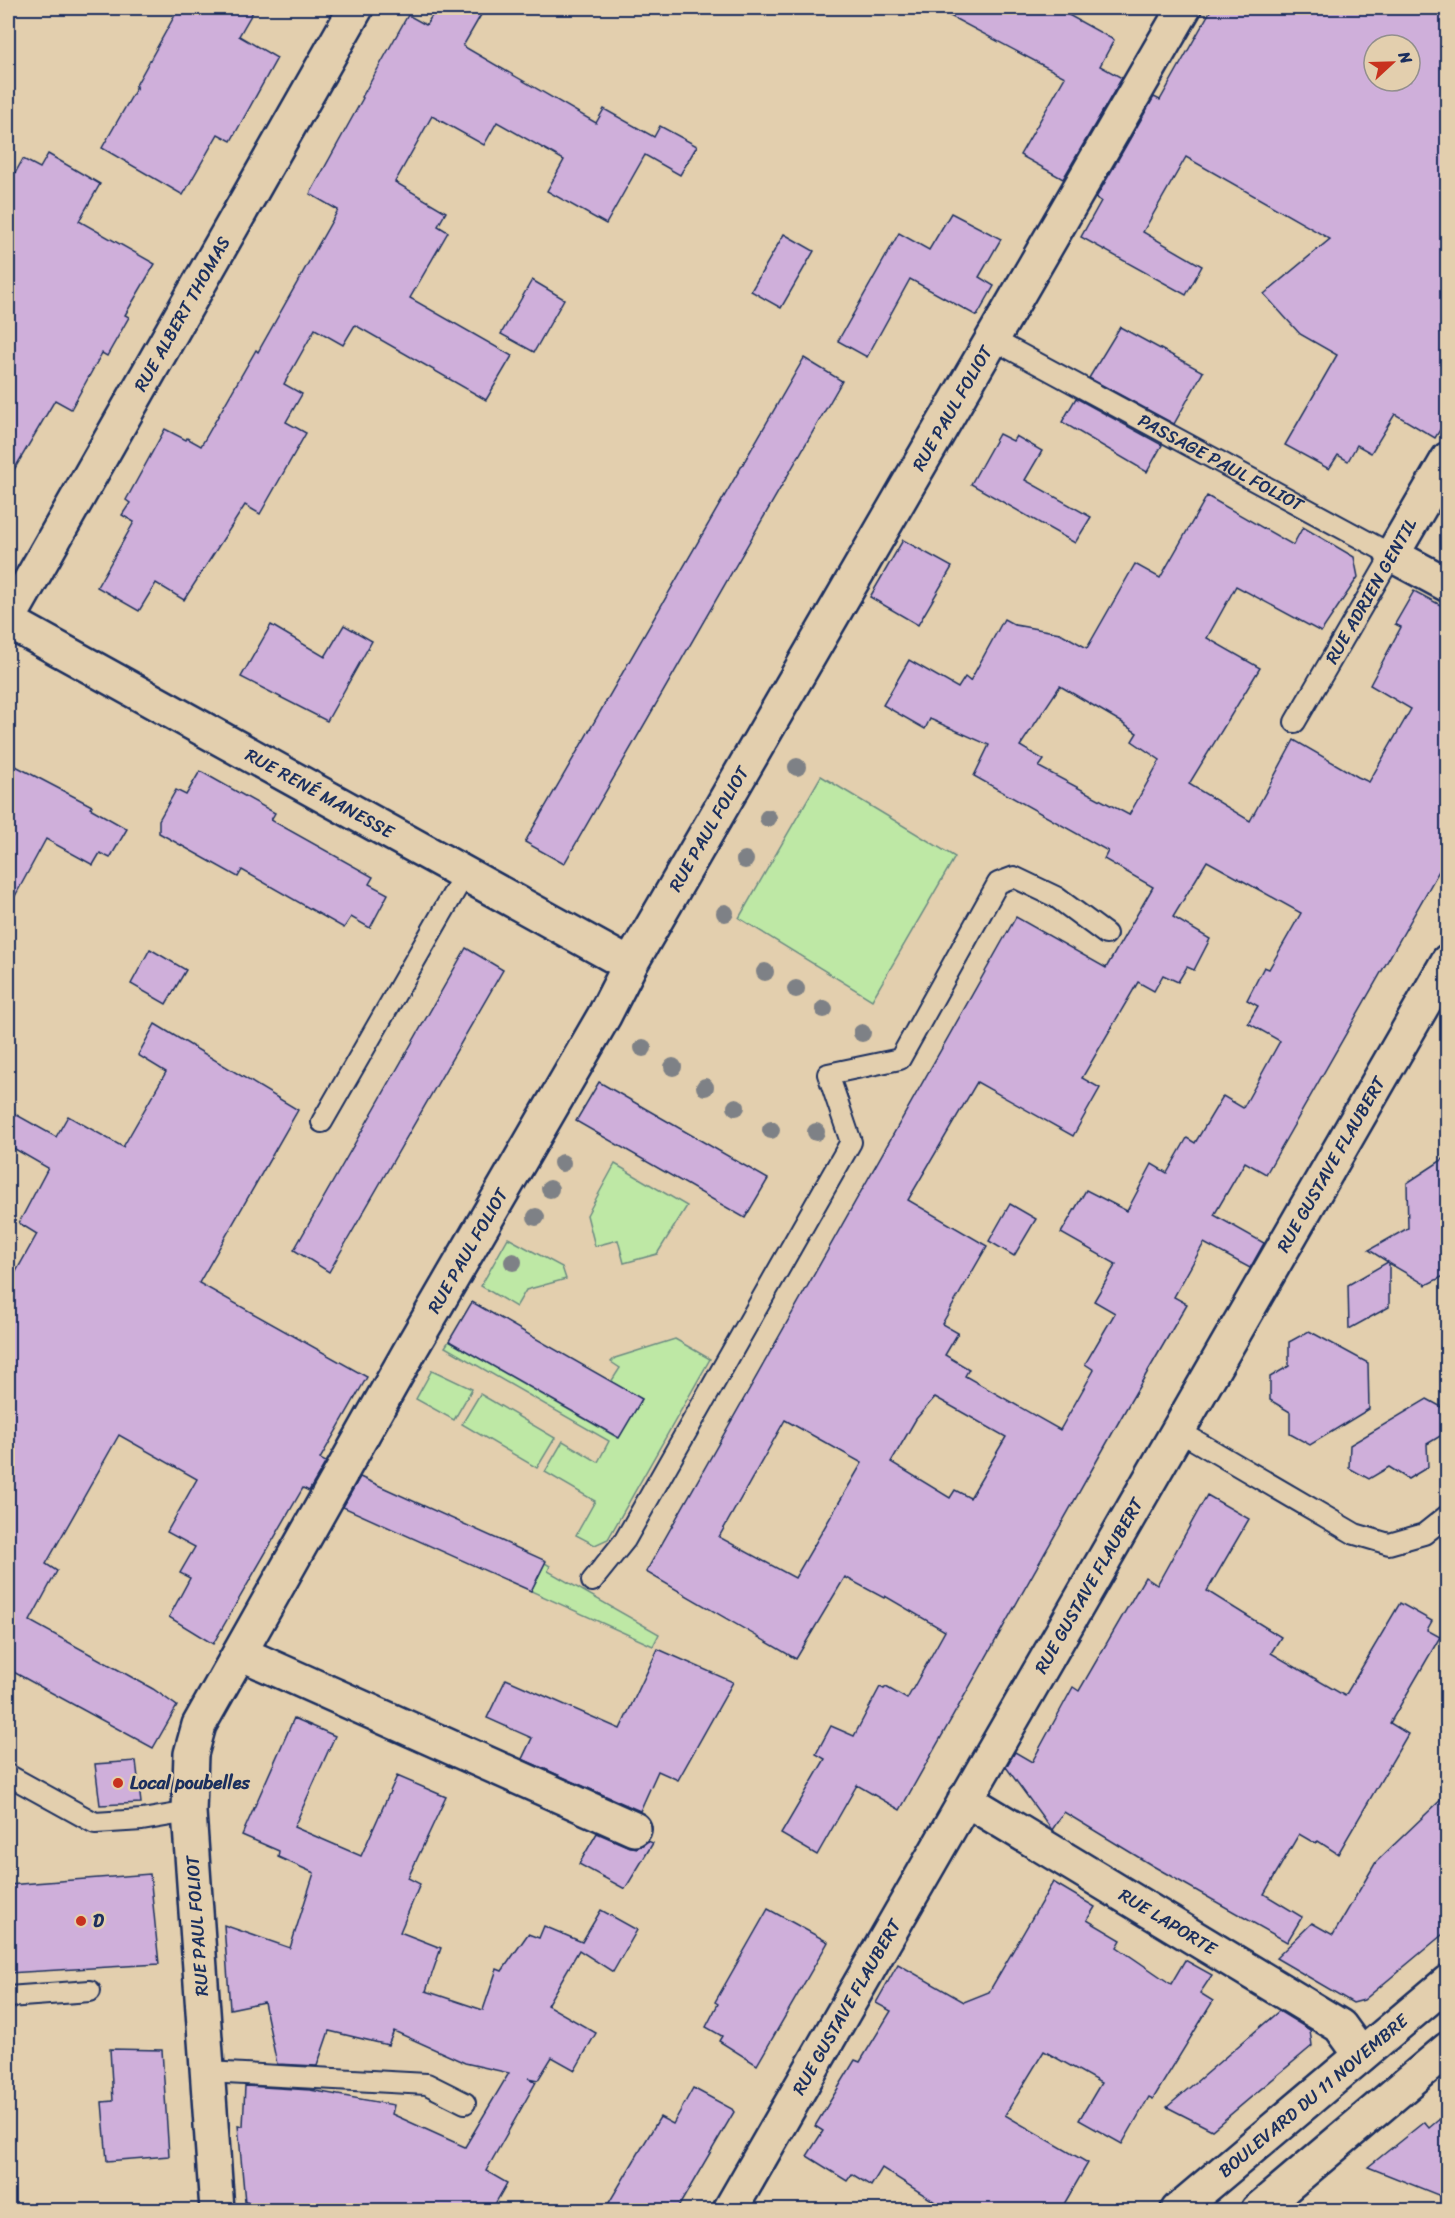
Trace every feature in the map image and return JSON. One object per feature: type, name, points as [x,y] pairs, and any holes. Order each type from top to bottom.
[{"type":"street","name":"RUE ALBERT THOMAS","points":[[8,620],[356,8]]},
{"type":"street","name":"RUE PAUL FOLIOT","points":[[217,2211],[189,1812],[191,1754],[199,1725],[412,1347],[604,1016],[630,965],[1184,8]]},
{"type":"street","name":"RUE ADRIEN GENTIL","points":[[1392,555],[1448,459]]},
{"type":"street","name":"PASSAGE PAUL FOLIOT","points":[[1392,555],[1448,585]]},
{"type":"street","name":"RUE RENÉ MANESSE","points":[[8,620],[464,875],[630,965]]},
{"type":"street","name":"RUE GUSTAVE FLAUBERT","points":[[730,2211],[1448,961]]},
{"type":"street","points":[[240,1653],[634,1829]]},
{"type":"street","name":"RUE LAPORTE","points":[[965,1799],[1340,2026],[1361,2055]]},
{"type":"street","name":"BOULEVARD DU 11 NOVEMBRE","points":[[1179,2211],[1448,1982]]},
{"type":"street","points":[[1258,2211],[1448,2049]]},
{"type":"lane","name":"PASSAGE PAUL FOLIOT","points":[[993,339],[1392,555]]},
{"type":"lane","name":"RUE ADRIEN GENTIL","points":[[1295,722],[1392,555]]},
{"type":"lane","points":[[322,1122],[464,875]]},
{"type":"lane","points":[[592,1581],[624,1540],[851,1142],[828,1074],[900,1059],[998,883],[1014,877],[1056,897],[1106,934]]},
{"type":"lane","points":[[1177,1430],[1355,1534],[1389,1544],[1424,1534],[1448,1515]]},
{"type":"lane","points":[[8,1775],[95,1823],[142,1820],[189,1812]]},
{"type":"lane","points":[[8,1997],[90,1991]]},
{"type":"lane","points":[[207,2072],[427,2084],[465,2103]]},
{"type":"green space","points":[[821,776],[955,857],[872,1000],[739,918]]},
{"type":"green space","points":[[615,1164],[687,1206],[657,1254],[624,1263],[618,1240],[595,1246],[587,1215]]},
{"type":"green space","points":[[508,1238],[562,1267],[566,1279],[526,1290],[516,1307],[481,1286]]},
{"type":"green space","points":[[675,1339],[710,1359],[608,1539],[595,1545],[576,1535],[595,1501],[545,1472],[563,1441],[598,1462],[609,1441],[445,1347],[449,1341],[618,1438],[642,1399],[611,1382],[620,1368],[611,1362],[615,1358]]},
{"type":"green space","points":[[432,1370],[472,1389],[454,1420],[416,1399]]},
{"type":"green space","points":[[480,1394],[555,1438],[537,1468],[462,1424]]},
{"type":"green space","points":[[545,1563],[550,1566],[548,1571],[659,1634],[653,1646],[531,1591]]},
{"type":"building","points":[[179,8],[255,8],[239,36],[277,58],[231,141],[218,134],[183,195],[102,148]]},
{"type":"building","points":[[437,8],[485,8],[463,46],[596,123],[604,109],[654,137],[660,126],[697,146],[680,175],[645,155],[606,224],[547,191],[564,160],[497,122],[484,145],[432,116],[395,182],[446,212],[438,226],[448,232],[410,298],[512,356],[486,400],[355,325],[343,345],[315,329],[284,384],[302,394],[286,422],[306,433],[260,514],[245,505],[184,600],[156,583],[139,611],[97,587],[134,522],[122,515],[130,503],[126,500],[165,429],[201,446],[256,350],[258,352],[338,210],[310,194],[362,97],[408,15],[426,25]]},
{"type":"building","points":[[935,8],[1056,8],[1114,40],[1100,66],[1122,78],[1063,179],[1020,155],[1065,77]]},
{"type":"building","points":[[1212,8],[1448,8],[1448,417],[1435,438],[1395,414],[1371,453],[1357,445],[1348,461],[1338,455],[1329,469],[1285,445],[1337,355],[1300,334],[1264,294],[1330,239],[1186,157],[1143,232],[1202,266],[1186,295],[1081,237],[1101,201],[1096,198],[1154,97],[1160,100]]},
{"type":"building","points":[[48,154],[100,184],[79,221],[155,264],[125,315],[129,317],[107,356],[102,353],[71,409],[55,400],[8,480],[8,186],[23,159],[40,168]]},
{"type":"building","points":[[951,213],[1001,239],[979,277],[994,286],[977,316],[910,279],[867,357],[838,341],[899,233],[929,250]]},
{"type":"building","points":[[784,234],[814,251],[781,308],[751,291]]},
{"type":"building","points":[[532,280],[564,299],[534,352],[501,334]]},
{"type":"building","points":[[1120,327],[1203,372],[1174,424],[1089,378]]},
{"type":"building","points":[[804,358],[842,381],[564,864],[525,842]]},
{"type":"building","points":[[1076,398],[1162,445],[1147,472],[1062,422]]},
{"type":"building","points":[[999,434],[1013,441],[1016,436],[1042,451],[1025,480],[1091,517],[1075,543],[971,484]]},
{"type":"building","points":[[1207,496],[1293,545],[1303,527],[1354,557],[1358,577],[1321,632],[1236,586],[1207,638],[1260,668],[1189,784],[1250,821],[1294,740],[1369,782],[1411,709],[1370,685],[1401,627],[1395,624],[1414,591],[1448,609],[1448,855],[1266,1174],[1245,1162],[1214,1215],[1264,1243],[1250,1268],[1204,1243],[1174,1297],[1187,1304],[900,1810],[857,1785],[817,1855],[781,1834],[825,1759],[816,1754],[831,1726],[854,1736],[880,1687],[884,1689],[886,1687],[907,1699],[945,1631],[885,1596],[884,1598],[845,1577],[796,1659],[646,1572],[1016,917],[1106,968],[1153,887],[1104,859],[1108,851],[974,776],[989,745],[930,719],[925,729],[883,705],[909,660],[958,688],[965,677],[970,681],[1004,619],[1015,625],[1060,633],[1087,648],[1135,564],[1160,578]],"holes":[[[1060,686],[1137,733],[1132,741],[1160,760],[1129,815],[1039,767],[1044,760],[1020,746]],[[1207,861],[1301,913],[1269,969],[1264,967],[1247,1000],[1258,1006],[1248,1023],[1280,1041],[1243,1108],[1223,1096],[1195,1143],[1187,1138],[1167,1173],[1152,1164],[1127,1211],[1086,1190],[1061,1233],[1116,1264],[1094,1301],[1115,1313],[1085,1364],[1094,1370],[1060,1430],[965,1376],[969,1369],[945,1355],[958,1333],[942,1324],[987,1246],[908,1200],[977,1082],[1073,1136],[1100,1088],[1082,1078],[1138,982],[1154,991],[1163,975],[1178,982],[1187,967],[1194,970],[1210,939],[1173,917]],[[935,1397],[1006,1437],[970,1498],[955,1490],[950,1498],[891,1462],[916,1419]],[[785,1420],[862,1463],[795,1578],[719,1537]]]},
{"type":"building","points":[[903,540],[952,567],[918,625],[870,597]]},
{"type":"building","points":[[271,625],[325,657],[344,625],[372,641],[327,721],[241,677]]},
{"type":"building","points":[[8,762],[92,806],[90,808],[127,829],[110,858],[100,853],[93,865],[46,839],[8,909]]},
{"type":"building","points":[[200,771],[275,813],[271,820],[373,877],[369,884],[388,894],[370,928],[351,917],[344,928],[242,870],[238,877],[159,833],[159,820],[176,790],[186,795]]},
{"type":"building","points":[[466,948],[503,970],[329,1272],[294,1250]]},
{"type":"building","points":[[150,949],[186,970],[166,1004],[131,984]]},
{"type":"building","points":[[155,1024],[298,1110],[199,1283],[367,1377],[320,1459],[326,1462],[309,1491],[303,1488],[213,1644],[169,1617],[190,1578],[180,1573],[195,1547],[167,1532],[197,1479],[119,1435],[46,1564],[57,1571],[30,1621],[153,1689],[177,1706],[153,1748],[8,1669],[8,1286],[37,1234],[19,1223],[48,1168],[8,1145],[8,1110],[56,1137],[68,1116],[123,1147],[166,1072],[138,1055]]},
{"type":"building","points":[[599,1082],[768,1179],[745,1218],[576,1121]]},
{"type":"building","points":[[1448,1156],[1448,1274],[1426,1285],[1389,1263],[1389,1307],[1349,1329],[1348,1285],[1388,1262],[1369,1250],[1408,1228],[1407,1183]]},
{"type":"building","points":[[1010,1204],[1036,1219],[1014,1256],[989,1241]]},
{"type":"building","points":[[472,1302],[642,1399],[619,1438],[449,1341]]},
{"type":"building","points":[[1309,1331],[1368,1363],[1369,1409],[1310,1445],[1290,1434],[1290,1412],[1270,1400],[1270,1377],[1289,1366],[1289,1342]]},
{"type":"building","points":[[1427,1399],[1447,1410],[1447,1432],[1427,1444],[1428,1467],[1408,1479],[1389,1467],[1369,1479],[1349,1468],[1350,1445]]},
{"type":"building","points":[[360,1477],[546,1561],[531,1591],[343,1507]]},
{"type":"building","points":[[1207,1495],[1249,1519],[1207,1591],[1281,1637],[1271,1653],[1345,1696],[1400,1603],[1432,1621],[1427,1630],[1440,1637],[1390,1723],[1408,1734],[1338,1854],[1318,1841],[1316,1844],[1299,1834],[1264,1894],[1302,1917],[1287,1942],[1153,1866],[1064,1812],[1052,1830],[1006,1767],[1015,1752],[1032,1762],[1073,1687],[1079,1691],[1145,1577],[1157,1585]]},
{"type":"building","points":[[658,1649],[733,1682],[678,1780],[658,1771],[640,1811],[522,1759],[532,1738],[487,1718],[506,1679],[620,1729]]},
{"type":"building","points":[[294,1718],[335,1736],[294,1827],[361,1856],[397,1776],[446,1797],[408,1878],[420,1884],[400,1932],[441,1948],[426,1991],[483,2010],[497,1969],[502,1971],[528,1934],[539,1938],[544,1926],[582,1942],[601,1910],[637,1930],[613,1972],[579,1950],[547,2005],[596,2033],[575,2070],[552,2057],[538,2080],[528,2078],[536,2082],[486,2171],[507,2183],[491,2211],[318,2211],[245,2202],[238,2125],[243,2126],[245,2086],[310,2090],[394,2105],[392,2114],[465,2147],[509,2073],[465,2063],[394,2031],[388,2045],[329,2031],[317,2066],[277,2064],[264,2002],[230,2009],[224,1925],[290,1948],[314,1873],[278,1857],[279,1851],[242,1835]]},
{"type":"building","name":"Local poubelles","points":[[136,1761],[141,1803],[100,1805],[95,1764]]},
{"type":"building","points":[[1448,1793],[1448,1930],[1364,2000],[1353,2003],[1276,1958],[1312,1923],[1333,1935],[1376,1862]]},
{"type":"building","points":[[597,1833],[637,1848],[648,1841],[653,1843],[625,1889],[579,1864]]},
{"type":"building","name":"D","points":[[150,1874],[159,1964],[8,1973],[8,1885]]},
{"type":"building","points":[[1053,1882],[1095,1907],[1087,1920],[1121,1940],[1117,1947],[1171,1984],[1185,1960],[1212,1975],[1200,1993],[1213,2001],[1153,2099],[1149,2097],[1122,2144],[1079,2120],[1101,2083],[1044,2051],[1005,2115],[1088,2163],[1060,2211],[949,2211],[882,2168],[871,2186],[852,2174],[847,2181],[807,2156],[823,2131],[815,2126],[855,2060],[860,2062],[891,2011],[876,2003],[898,1964],[964,2002],[989,1992]]},
{"type":"building","points":[[768,1909],[828,1942],[757,2065],[719,2041],[722,2036],[706,2027],[718,2004],[715,2002]]},
{"type":"building","points":[[1279,2011],[1310,2030],[1312,2046],[1212,2130],[1167,2107]]},
{"type":"building","points":[[110,2049],[162,2050],[169,2156],[107,2161],[102,2102],[113,2101]]},
{"type":"building","points":[[693,2088],[734,2112],[676,2211],[604,2211],[660,2117],[673,2124]]},
{"type":"building","points":[[1448,2112],[1448,2199],[1368,2167],[1424,2122],[1429,2128]]},
{"type":"place","name":"Local poubelles","points":[[118,1783]]},
{"type":"place","name":"D","points":[[81,1921]]}]
